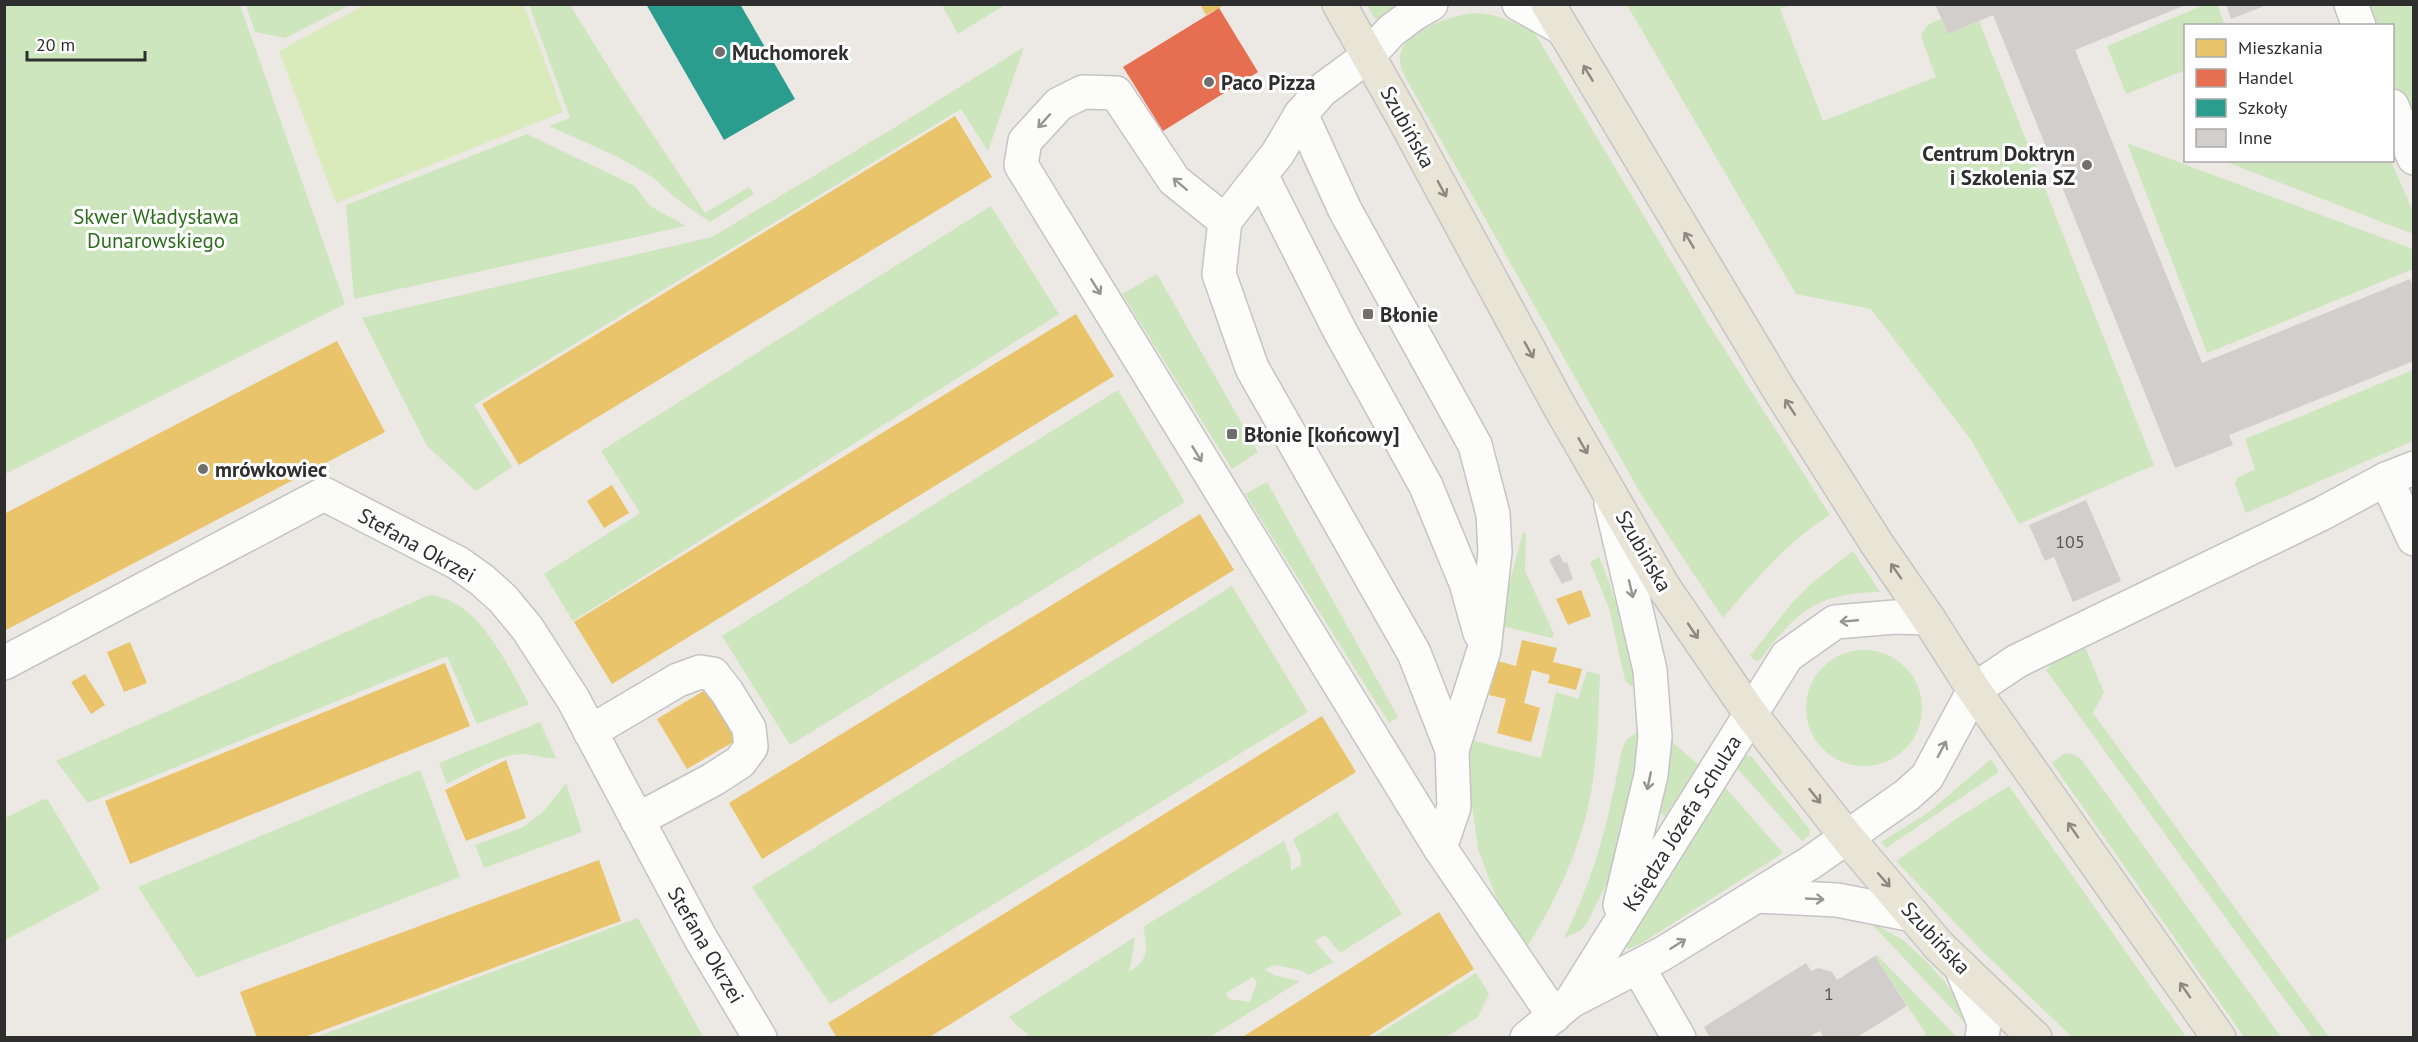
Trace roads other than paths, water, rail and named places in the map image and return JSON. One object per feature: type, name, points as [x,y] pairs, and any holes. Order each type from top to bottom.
[{"type":"main road","name":"Szubińska","points":[[1339,4],[1557,402],[1663,586],[1750,713],[1846,836],[1939,946],[2035,1038]]},
{"type":"main road","points":[[1554,16],[1778,388],[1877,544],[1974,690],[2219,1038]]},
{"type":"street","points":[[1431,4],[1391,31],[1368,56],[1322,90],[1301,114],[1278,153],[1226,221],[1219,274],[1252,368],[1414,652],[1452,750],[1454,807],[1440,848]]},
{"type":"street","points":[[1519,4],[1554,16]]},
{"type":"street","points":[[2351,4],[2359,24]]},
{"type":"street","points":[[1226,221],[1174,180],[1116,93],[1083,92],[1059,104],[1025,141],[1020,165],[1440,848],[1562,1009]]},
{"type":"street","points":[[2394,111],[2414,158]]},
{"type":"street","points":[[1301,114],[1346,210],[1475,445],[1493,514],[1495,552],[1484,650],[1452,750]]},
{"type":"street","points":[[1261,175],[1340,332],[1426,486],[1466,583],[1484,650]]},
{"type":"street","points":[[1974,690],[2038,650],[2400,474],[2414,539]]},
{"type":"street","name":"Księdza Józefa Schulza","points":[[1609,491],[1650,670],[1655,737],[1651,775],[1614,933]]},
{"type":"street","name":"Stefana Okrzei","points":[[4,663],[324,494],[458,563],[503,599],[527,628],[573,699],[701,939],[760,1038]]},
{"type":"street","points":[[1750,713],[1787,656],[1835,622],[1895,617],[1928,618]]},
{"type":"street","points":[[590,732],[678,680],[700,672],[713,674],[749,728],[751,747],[740,762],[712,780],[637,820]]},
{"type":"street","name":"Księdza Józefa Schulza","points":[[1527,1038],[1562,1009],[1757,896],[1810,863],[1907,795],[1927,777],[1974,690]]},
{"type":"street","name":"Księdza Józefa Schulza","points":[[1562,1009],[1614,933],[1750,713]]},
{"type":"street","points":[[1757,896],[1837,900],[1913,915]]},
{"type":"street","points":[[1638,967],[1679,1038]]},
{"type":"street","points":[[1961,967],[1984,1023],[1982,1038]]},
{"type":"place","name":"Muchomorek","points":[[720,52]]},
{"type":"place","name":"Paco Pizza","points":[[1209,82]]},
{"type":"place","name":"Centrum Doktryn i Szkolenia SZ","points":[[2087,165]]},
{"type":"place","name":"Błonie","points":[[1368,314]]},
{"type":"place","name":"Błonie [końcowy]","points":[[1232,434]]},
{"type":"place","name":"mrówkowiec","points":[[203,469]]},
{"type":"park label","name":"Skwer Władysława Dunarowskiego","points":[[156,228]]}]
